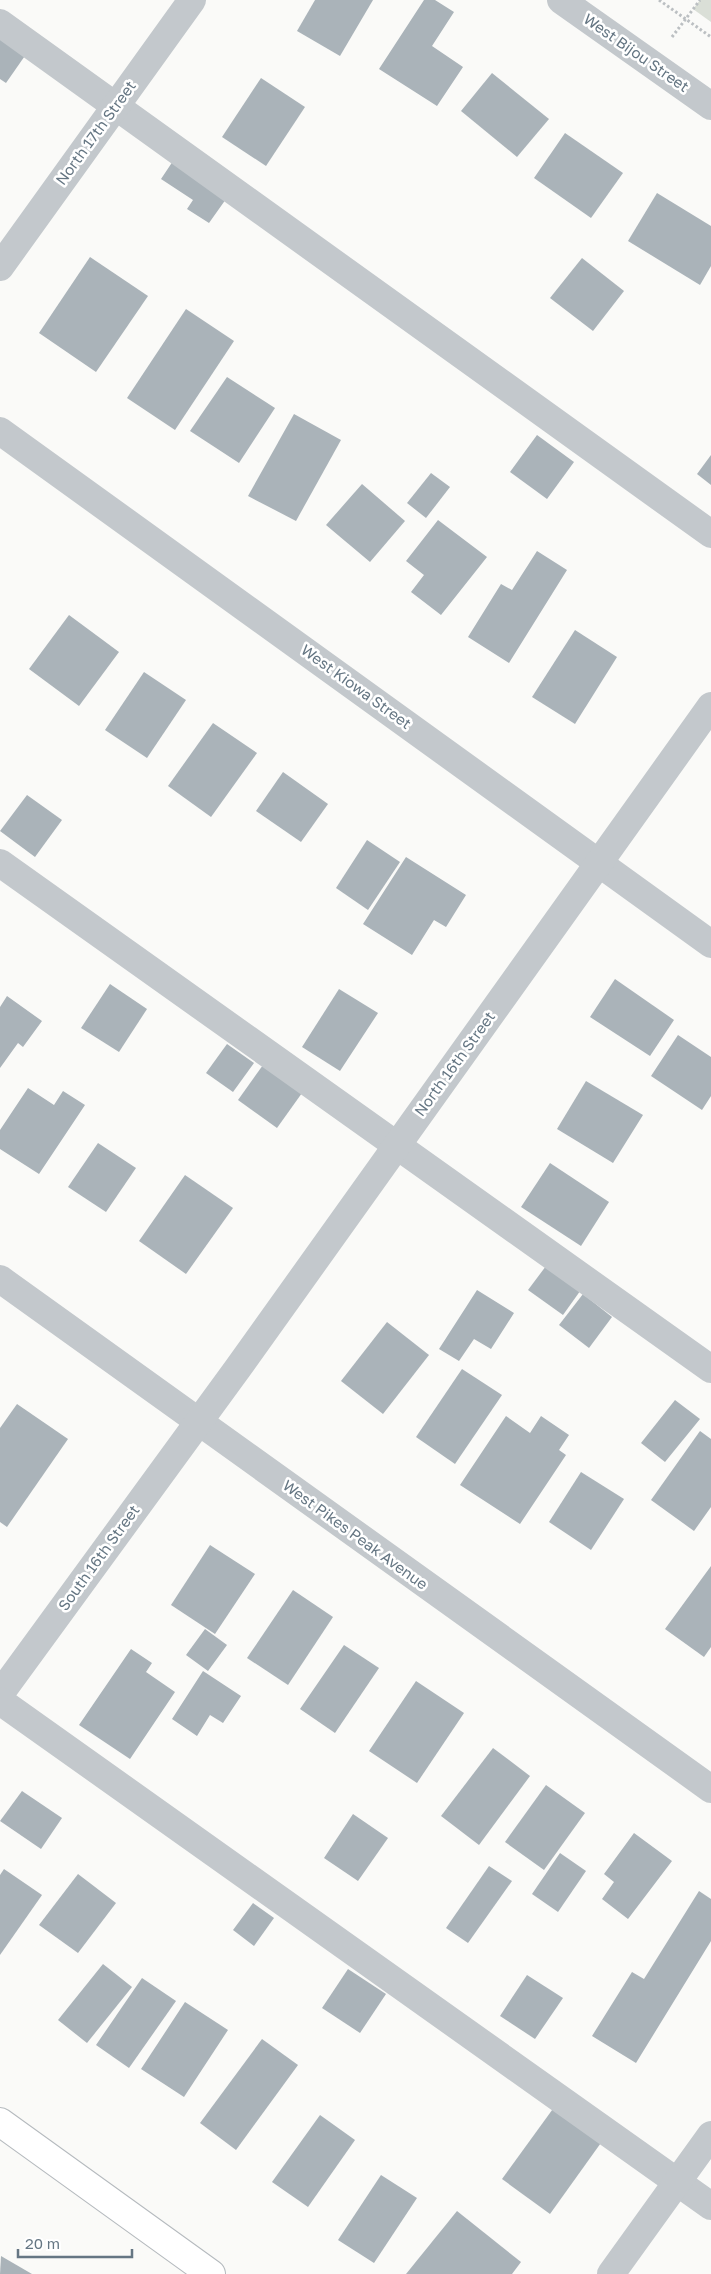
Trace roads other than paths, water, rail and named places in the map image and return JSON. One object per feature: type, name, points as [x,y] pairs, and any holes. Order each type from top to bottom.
[{"type":"main road","points":[[0,2122],[211,2274]]},
{"type":"street","name":"North 17th Street","points":[[0,267],[192,0]]},
{"type":"street","name":"West Bijou Street","points":[[560,0],[711,106]]},
{"type":"street","points":[[0,23],[711,534]]},
{"type":"street","name":"West Kiowa Street","points":[[0,431],[711,944]]},
{"type":"street","name":"North 16th Street","points":[[198,1422],[711,706]]},
{"type":"street","points":[[0,863],[396,1147],[711,1369]]},
{"type":"street","name":"West Pikes Peak Avenue","points":[[0,1279],[711,1790]]},
{"type":"street","name":"South 16th Street","points":[[0,1694],[198,1422]]},
{"type":"street","points":[[0,1701],[711,2206]]},
{"type":"street","points":[[611,2274],[711,2135]]}]
